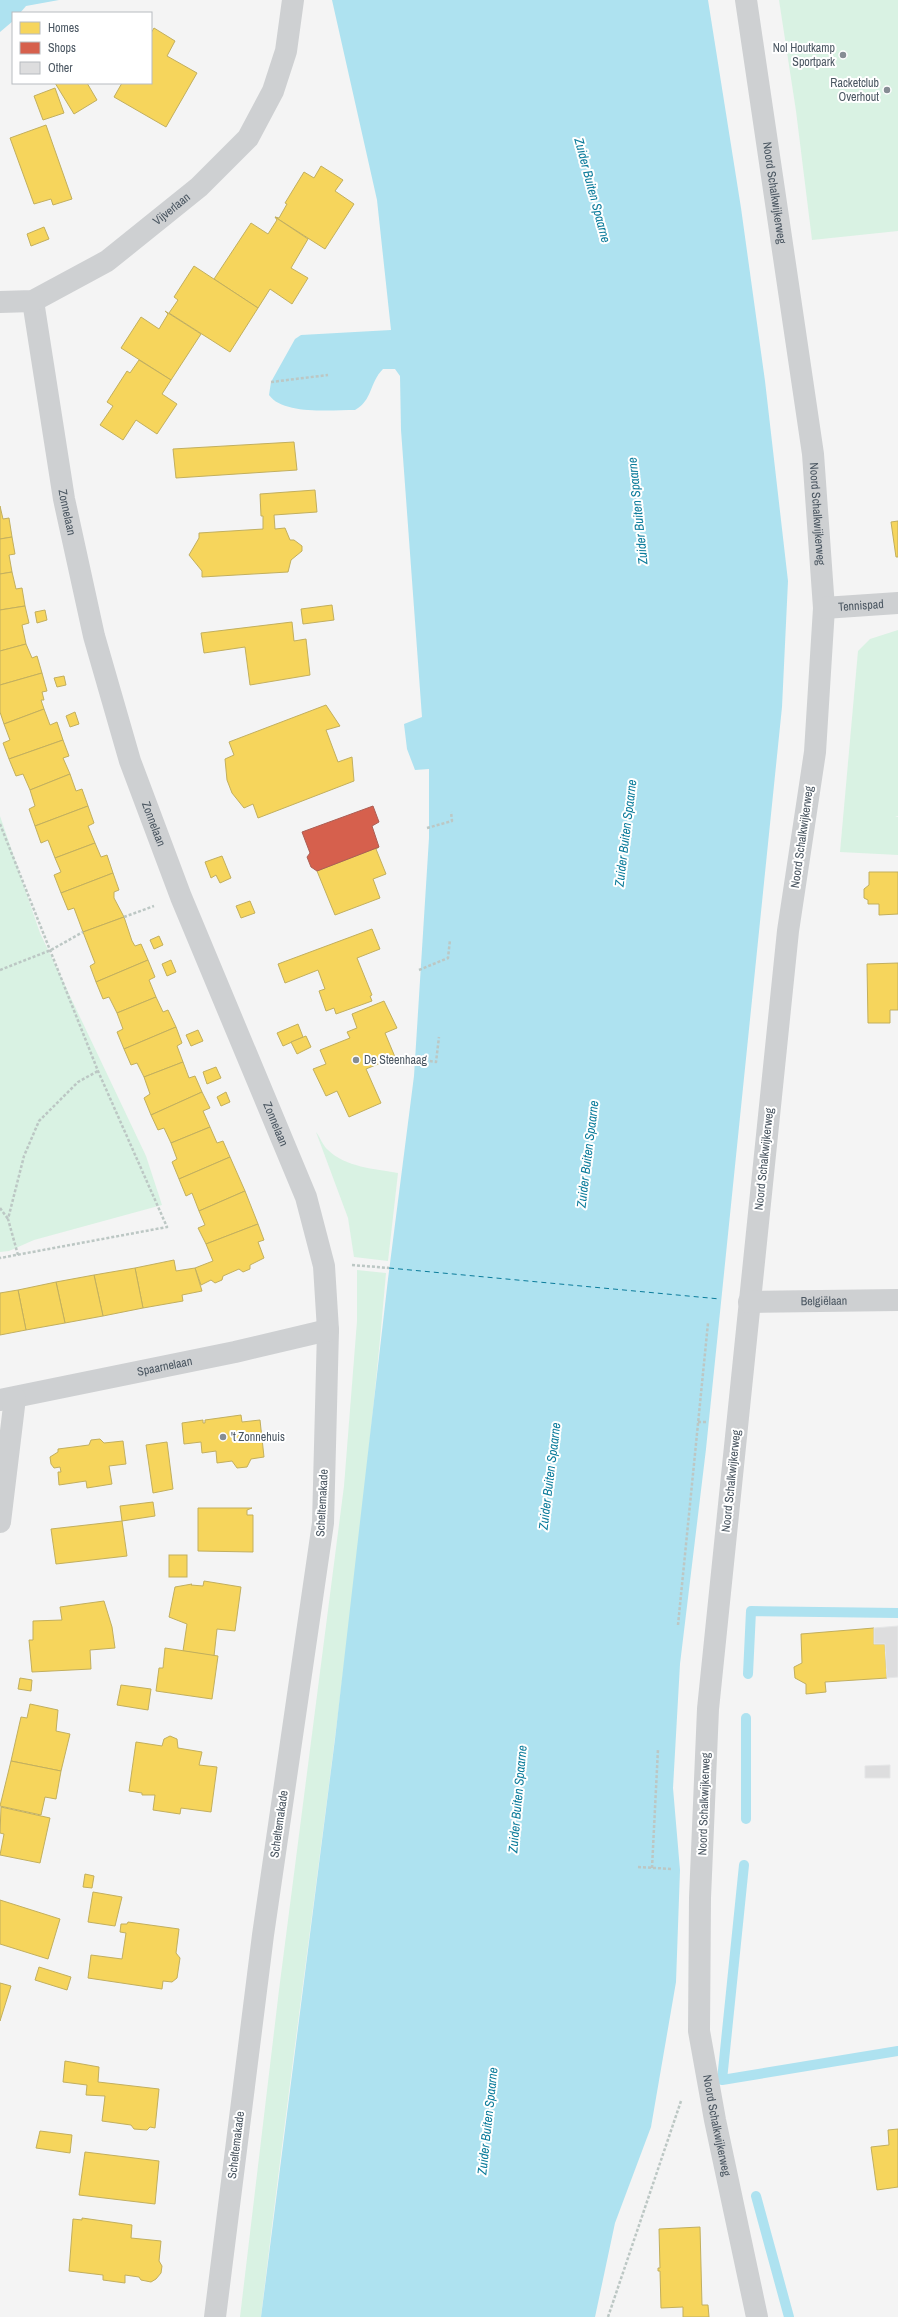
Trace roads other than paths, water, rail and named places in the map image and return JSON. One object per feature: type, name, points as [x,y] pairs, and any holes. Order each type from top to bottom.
[{"type":"street","name":"Vijverlaan","points":[[0,302],[33,301],[107,261],[200,187],[248,138],[273,92],[286,51],[293,0]]},
{"type":"street","name":"Noord Schalkwijkerweg","points":[[746,0],[813,454],[824,608],[815,752],[788,931],[708,1709],[700,1898],[699,2031],[715,2120],[757,2317]]},
{"type":"street","name":"Zonnelaan","points":[[33,301],[64,500],[94,636],[130,761],[181,897],[306,1197],[324,1266],[328,1330]]},
{"type":"street","name":"Tennispad","points":[[824,608],[898,603]]},
{"type":"street","name":"Belgiëlaan","points":[[749,1302],[898,1300]]},
{"type":"street","name":"Spaarnelaan","points":[[8,1399],[235,1352],[328,1330]]},
{"type":"street","name":"Scheltemakade","points":[[215,2317],[262,1943],[323,1523],[328,1330]]},
{"type":"street","points":[[0,1522],[8,1399]]},
{"type":"water","points":[[0,0],[59,0],[26,6],[21,12],[12,12],[12,22],[0,32]]},
{"type":"water","name":"Zuider Buiten Spaarne","points":[[332,0],[708,0],[741,208],[765,381],[788,581],[782,707],[706,1449],[680,1664],[673,1788],[680,1870],[676,1982],[651,2127],[615,2223],[595,2317],[261,2317],[335,1739],[388,1279],[414,1076],[429,838],[429,769],[415,770],[407,749],[404,724],[422,717],[401,430],[400,376],[395,369],[383,369],[375,380],[365,401],[355,410],[321,411],[296,409],[285,406],[269,395],[271,382],[295,339],[301,335],[391,330],[377,200]]},
{"type":"waterway","points":[[748,1674],[751,1611],[898,1613]]},
{"type":"waterway","points":[[746,1718],[746,1819]]},
{"type":"waterway","points":[[744,1865],[722,2080],[898,2051]]},
{"type":"waterway","points":[[756,2196],[789,2317]]},
{"type":"place","name":"Nol Houtkamp Sportpark","points":[[843,55]]},
{"type":"place","name":"Racketclub Overhout","points":[[887,90]]},
{"type":"place","name":"De Steenhaag","points":[[356,1060]]},
{"type":"place","name":"'t Zonnehuis","points":[[223,1437]]}]
